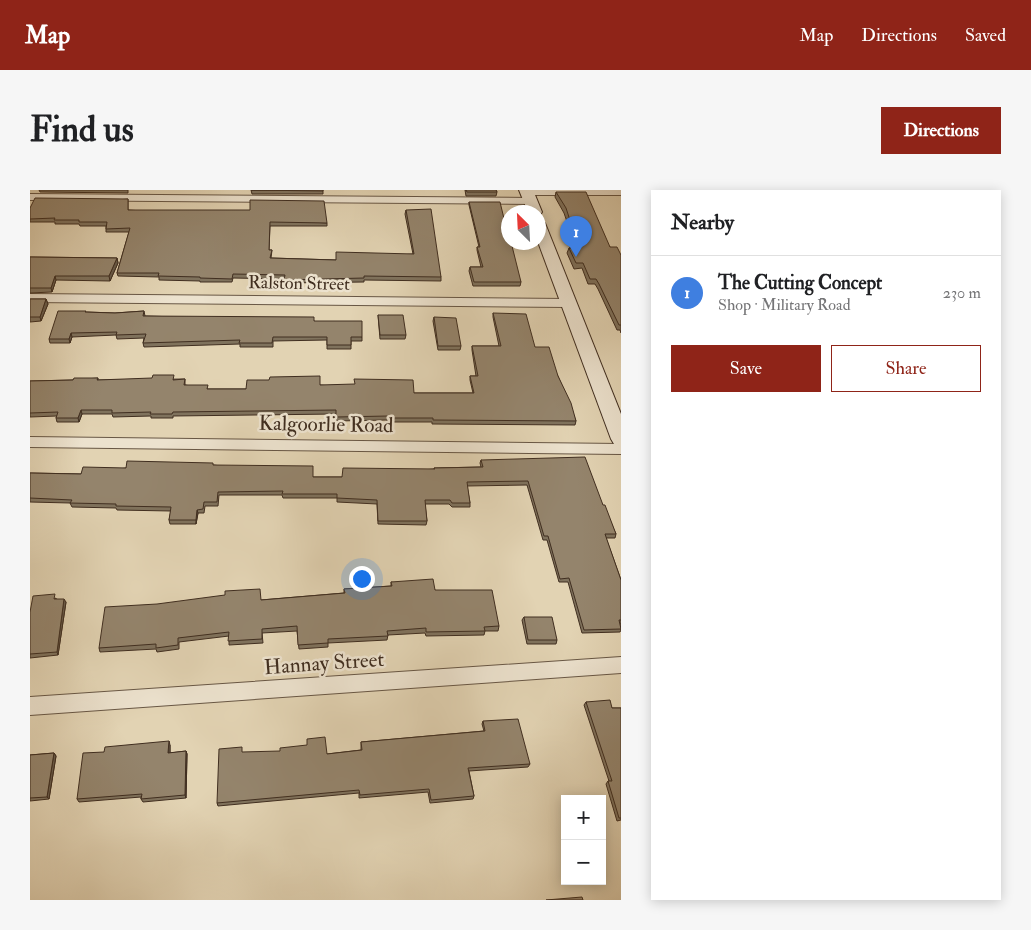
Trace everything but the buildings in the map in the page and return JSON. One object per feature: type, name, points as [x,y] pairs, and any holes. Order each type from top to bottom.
[{"type":"main road","points":[[546,244],[621,439]]},
{"type":"street","points":[[30,197],[530,199],[621,192]]},
{"type":"street","name":"Ralston Street","points":[[30,298],[568,303]]},
{"type":"street","name":"Kalgoorlie Road","points":[[30,442],[621,449]]},
{"type":"street","name":"Hannay Street","points":[[30,706],[621,665]]},
{"type":"place","name":"The Cutting Concept","points":[[576,257]]}]
